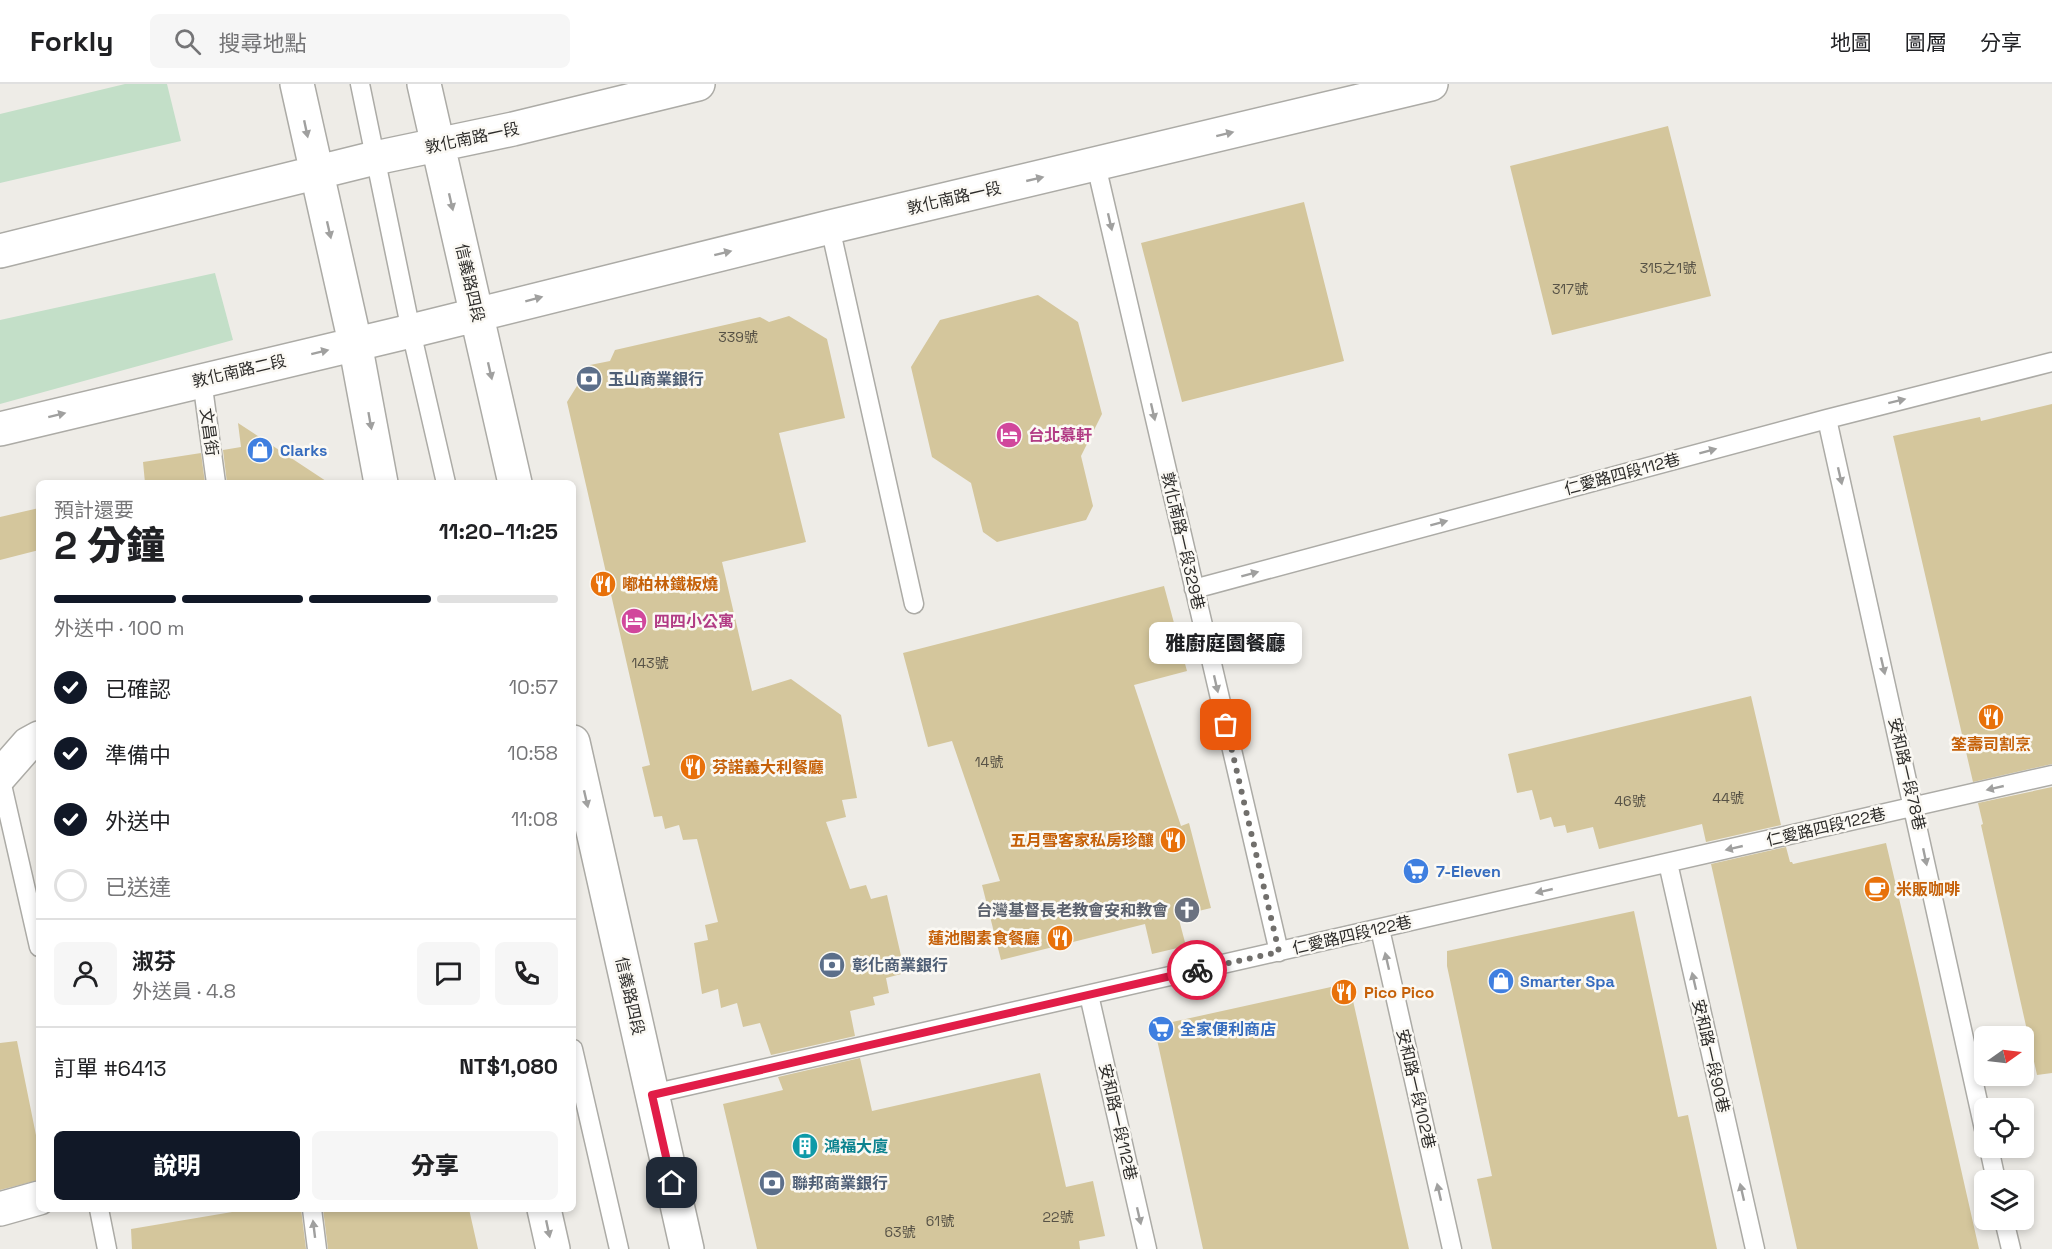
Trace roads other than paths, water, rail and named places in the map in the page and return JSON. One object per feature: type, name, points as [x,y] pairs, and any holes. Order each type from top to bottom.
[{"type":"main road","points":[[297,84],[356,343],[380,480]]},
{"type":"main road","name":"信義路四段","points":[[424,84],[514,480]]},
{"type":"main road","name":"敦化南路一段","points":[[316,173],[513,129],[698,84]]},
{"type":"main road","name":"敦化南路一段","points":[[477,314],[830,227],[1431,84]]},
{"type":"main road","points":[[0,251],[316,173]]},
{"type":"main road","name":"敦化南路二段","points":[[0,429],[477,314]]},
{"type":"main road","points":[[0,776],[28,744],[36,740]]},
{"type":"main road","name":"信義路四段","points":[[576,755],[687,1249]]},
{"type":"main road","points":[[0,1209],[36,1199]]},
{"type":"main road","points":[[545,1212],[553,1249]]},
{"type":"lane","points":[[360,84],[411,331],[445,480]]},
{"type":"lane","name":"敦化南路一段329巷","points":[[1096,165],[1279,952]]},
{"type":"lane","points":[[830,227],[914,604]]},
{"type":"lane","name":"仁愛路四段112巷","points":[[1194,589],[1827,419],[2052,362]]},
{"type":"lane","name":"文昌街","points":[[202,380],[216,480]]},
{"type":"lane","name":"安和路一段78巷","points":[[1827,419],[1977,1098]]},
{"type":"lane","points":[[0,776],[36,934]]},
{"type":"lane","name":"仁愛路四段122巷","points":[[652,1095],[2052,776]]},
{"type":"lane","name":"安和路一段90巷","points":[[1668,863],[1755,1249]]},
{"type":"lane","name":"安和路一段102巷","points":[[1380,929],[1452,1249]]},
{"type":"lane","name":"安和路一段112巷","points":[[1089,995],[1147,1249]]},
{"type":"lane","points":[[576,1062],[619,1249]]},
{"type":"lane","points":[[100,1212],[107,1249]]},
{"type":"lane","points":[[312,1212],[317,1249]]},
{"type":"lane","points":[[2006,1230],[2011,1249]]},
{"type":"place","name":"玉山商業銀行","points":[[589,379]]},
{"type":"place","name":"台北慕軒","points":[[1009,435]]},
{"type":"place","name":"Clarks","points":[[260,450]]},
{"type":"place","name":"嘟柏林鐵板燒","points":[[603,584]]},
{"type":"place","name":"四四小公寓","points":[[634,621]]},
{"type":"place","name":"筌壽司割烹","points":[[1991,717]]},
{"type":"place","name":"雅廚庭園餐廳","points":[[1226,725]]},
{"type":"place","name":"芬諾義大利餐廳","points":[[693,767]]},
{"type":"place","name":"五月雪客家私房珍釀","points":[[1173,840]]},
{"type":"place","name":"7-Eleven","points":[[1416,871]]},
{"type":"place","name":"米販咖啡","points":[[1877,889]]},
{"type":"place","name":"台灣基督長老教會安和教會","points":[[1187,910]]},
{"type":"place","name":"蓮池閣素食餐廳","points":[[1060,938]]},
{"type":"place","name":"彰化商業銀行","points":[[832,965]]},
{"type":"place","name":"Smarter Spa","points":[[1501,981]]},
{"type":"place","name":"Pico Pico","points":[[1344,992]]},
{"type":"place","name":"全家便利商店","points":[[1161,1029]]},
{"type":"place","name":"鴻福大廈","points":[[805,1146]]},
{"type":"place","name":"聯邦商業銀行","points":[[772,1183]]}]
